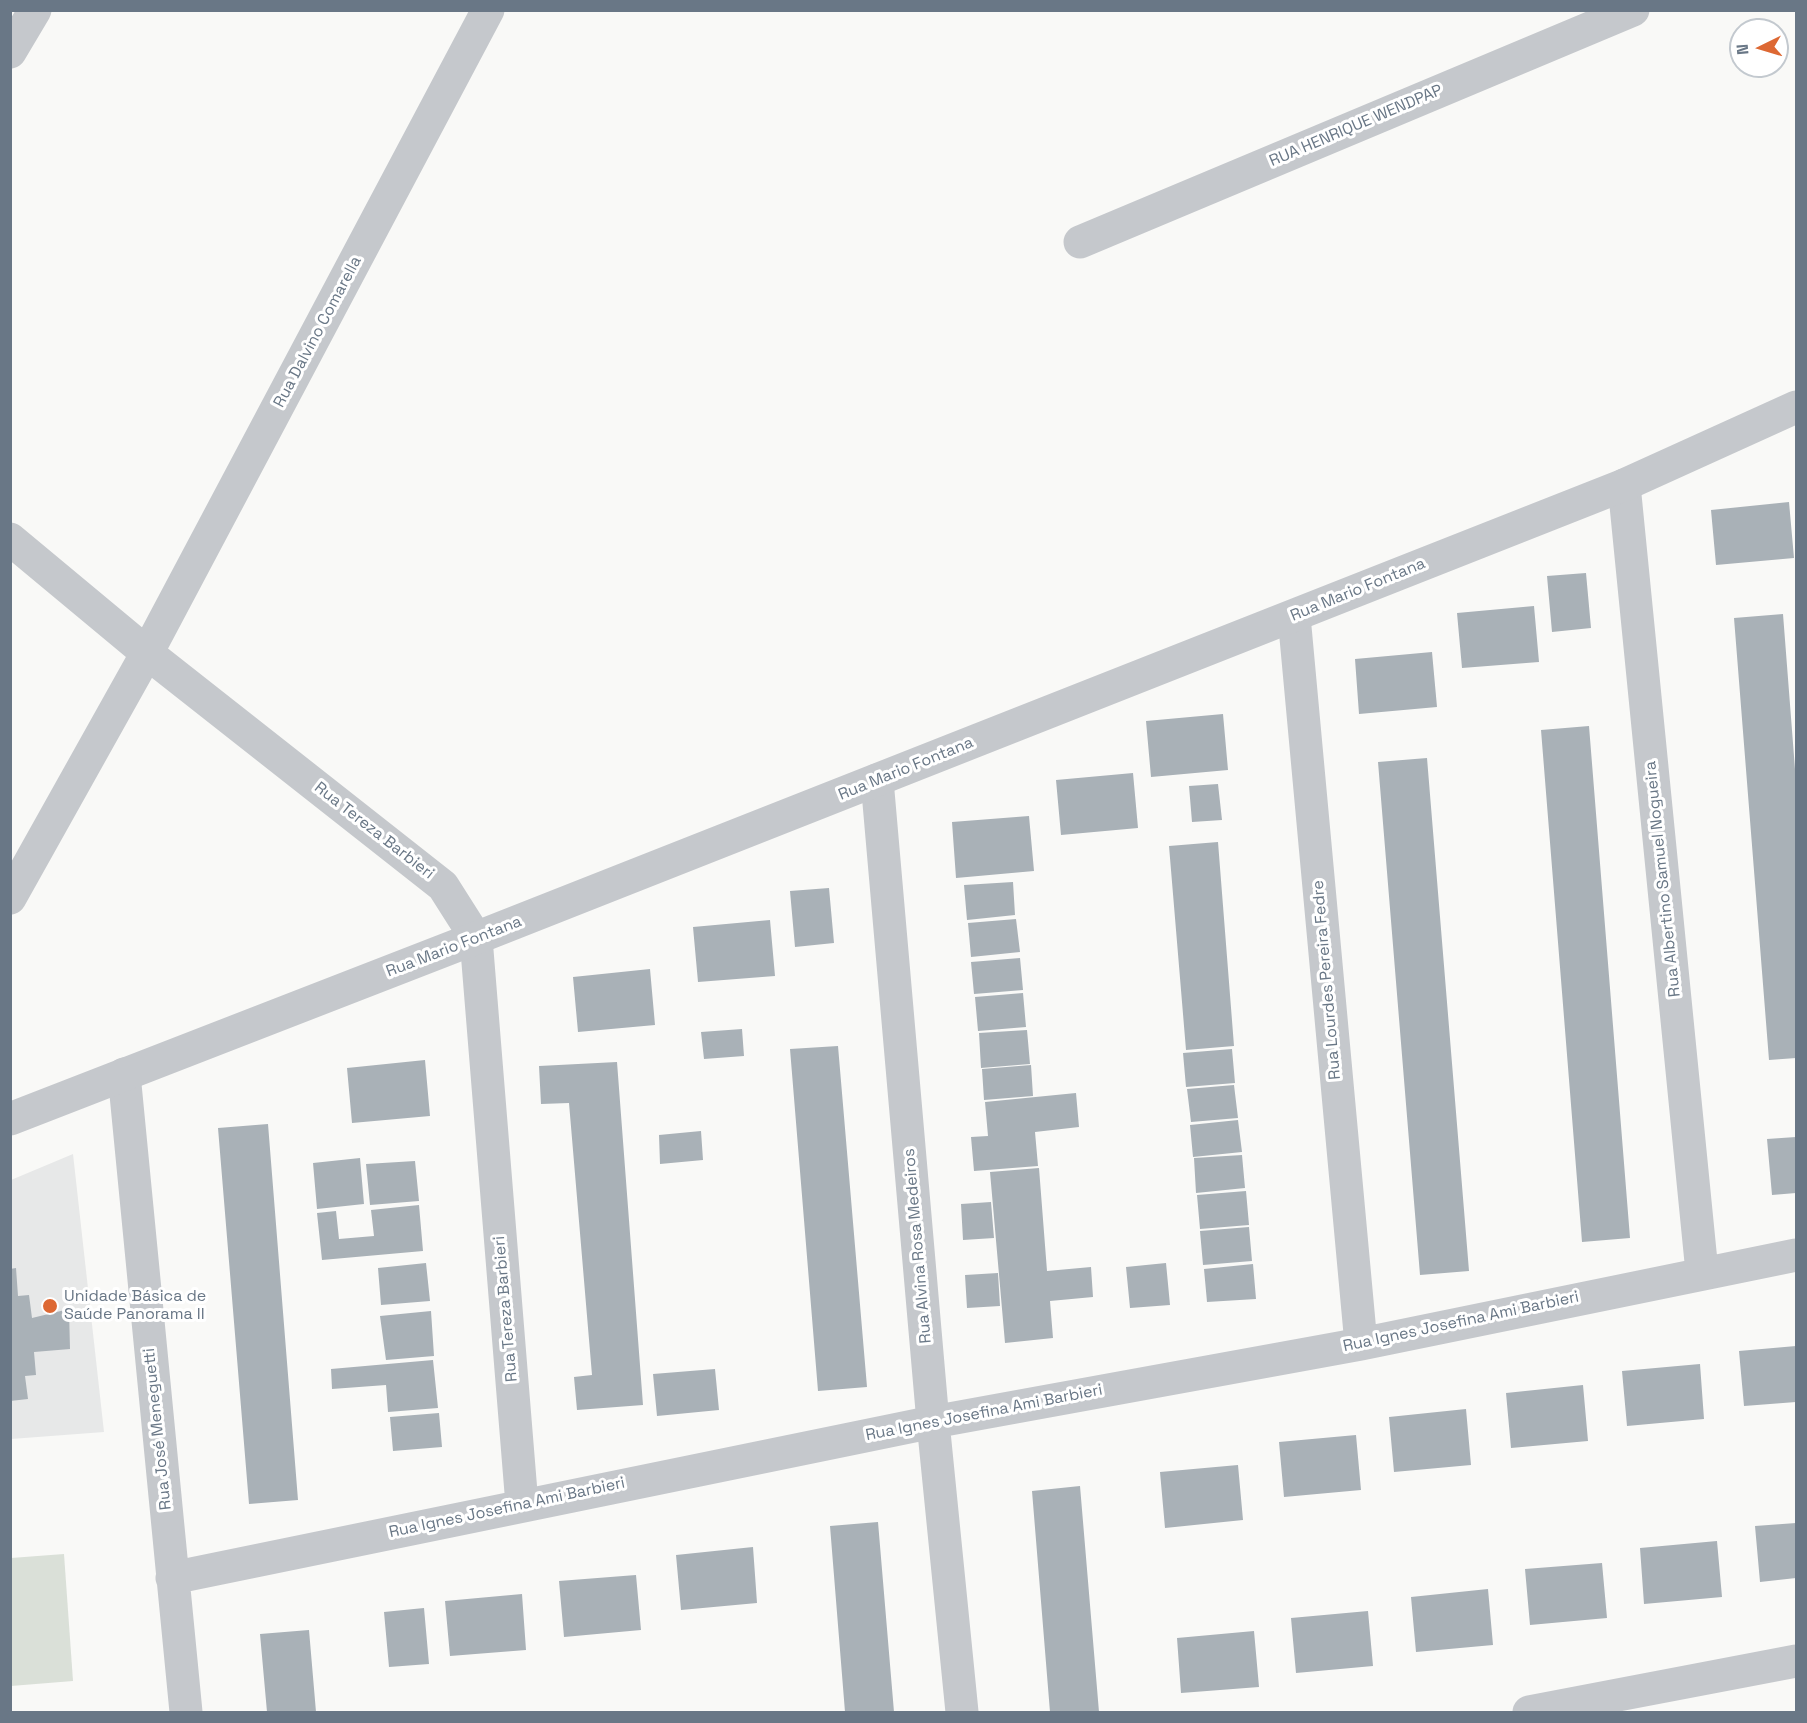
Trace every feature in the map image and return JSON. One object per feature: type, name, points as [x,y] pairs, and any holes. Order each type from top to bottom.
[{"type":"street","points":[[10,52],[34,10]]},
{"type":"street","name":"Rua Dalvino Comarella","points":[[10,898],[147,652],[488,10]]},
{"type":"street","name":"RUA HENRIQUE WENDPAP","points":[[1080,242],[1633,10]]},
{"type":"street","name":"Rua Mario Fontana","points":[[10,1119],[476,938],[1624,485],[1797,407]]},
{"type":"street","name":"Rua Albertino Samuel Nogueira","points":[[1624,485],[1702,1272]]},
{"type":"street","name":"Rua Tereza Barbieri","points":[[10,539],[147,652],[443,886],[476,938],[522,1505]]},
{"type":"street","name":"Rua Lourdes Pereira Fedre","points":[[1294,616],[1360,1344]]},
{"type":"street","name":"Rua Alvina Rosa Medeiros","points":[[877,780],[933,1422],[962,1713]]},
{"type":"street","name":"Rua José Meneguetti","points":[[124,1074],[186,1713]]},
{"type":"street","name":"Rua Ignes Josefina Ami Barbieri","points":[[172,1578],[933,1422],[1360,1344],[1702,1272],[1797,1255]]},
{"type":"street","points":[[1529,1713],[1671,1699],[1797,1661]]},
{"type":"shaded area","name":"Unidade Básica de Saúde Panorama II","points":[[73,1154],[104,1432],[11,1439],[11,1180]]},
{"type":"shaded area","points":[[64,1554],[73,1681],[11,1686],[11,1558]]},
{"type":"building","points":[[1789,502],[1794,558],[1716,565],[1711,510]]},
{"type":"building","points":[[1586,573],[1591,628],[1552,632],[1547,576]]},
{"type":"building","points":[[1534,606],[1539,662],[1462,668],[1457,613]]},
{"type":"building","points":[[1783,614],[1796,782],[1796,1058],[1769,1060],[1734,618]]},
{"type":"building","points":[[1432,652],[1437,707],[1359,714],[1355,659]]},
{"type":"building","points":[[1223,714],[1228,770],[1151,777],[1146,721]]},
{"type":"building","points":[[1589,726],[1630,1238],[1582,1242],[1541,730]]},
{"type":"building","points":[[1427,758],[1469,1271],[1420,1275],[1378,762]]},
{"type":"building","points":[[1133,773],[1138,828],[1061,835],[1056,780]]},
{"type":"building","points":[[1218,784],[1222,820],[1192,822],[1189,786]]},
{"type":"building","points":[[1029,816],[1034,871],[956,878],[952,822]]},
{"type":"building","points":[[1218,842],[1234,1046],[1186,1050],[1169,846]]},
{"type":"building","points":[[1013,882],[1015,915],[967,920],[964,885]]},
{"type":"building","points":[[829,888],[834,943],[795,947],[790,891]]},
{"type":"building","points":[[1016,919],[1020,952],[971,957],[968,923]]},
{"type":"building","points":[[770,920],[775,976],[698,982],[693,927]]},
{"type":"building","points":[[1020,958],[1023,990],[974,994],[971,962]]},
{"type":"building","points":[[650,969],[655,1025],[578,1032],[573,977]]},
{"type":"building","points":[[1023,993],[1026,1027],[978,1031],[975,997]]},
{"type":"building","points":[[742,1029],[744,1056],[704,1059],[701,1032]]},
{"type":"building","points":[[1027,1030],[1030,1064],[981,1068],[979,1033]]},
{"type":"building","points":[[838,1046],[867,1387],[818,1391],[790,1049]]},
{"type":"building","points":[[1232,1049],[1235,1083],[1186,1087],[1183,1053]]},
{"type":"building","points":[[425,1060],[430,1116],[352,1123],[347,1068]]},
{"type":"building","points":[[617,1062],[643,1405],[577,1410],[574,1377],[592,1375],[569,1103],[541,1104],[539,1066]]},
{"type":"building","points":[[1031,1065],[1033,1096],[984,1100],[982,1069]]},
{"type":"building","points":[[1234,1085],[1238,1118],[1191,1122],[1187,1089]]},
{"type":"building","points":[[1076,1093],[1079,1127],[1035,1132],[1038,1166],[974,1171],[971,1137],[988,1136],[985,1102]]},
{"type":"building","points":[[1238,1120],[1242,1152],[1193,1157],[1190,1125]]},
{"type":"building","points":[[268,1124],[298,1500],[249,1504],[218,1128]]},
{"type":"building","points":[[701,1131],[703,1160],[660,1164],[659,1135]]},
{"type":"building","points":[[1796,1137],[1796,1193],[1772,1195],[1767,1139]]},
{"type":"building","points":[[1242,1155],[1245,1188],[1196,1193],[1194,1158]]},
{"type":"building","points":[[360,1158],[364,1204],[317,1209],[313,1163]]},
{"type":"building","points":[[415,1161],[419,1201],[370,1205],[366,1164]]},
{"type":"building","points":[[1039,1168],[1047,1271],[1091,1267],[1093,1297],[1050,1301],[1053,1338],[1005,1343],[990,1172]]},
{"type":"building","points":[[1246,1191],[1249,1225],[1200,1229],[1197,1195]]},
{"type":"building","points":[[991,1202],[994,1238],[963,1240],[961,1204]]},
{"type":"building","points":[[419,1205],[423,1251],[322,1260],[317,1213],[336,1211],[339,1239],[374,1236],[371,1210]]},
{"type":"building","points":[[1249,1227],[1252,1261],[1203,1265],[1200,1231]]},
{"type":"building","points":[[426,1263],[430,1301],[381,1305],[378,1268]]},
{"type":"building","points":[[1166,1263],[1170,1305],[1130,1308],[1126,1267]]},
{"type":"building","points":[[1253,1264],[1256,1299],[1207,1302],[1204,1269]]},
{"type":"building","points":[[16,1268],[18,1296],[29,1295],[32,1318],[69,1309],[70,1349],[34,1352],[36,1375],[25,1376],[28,1399],[10,1401],[10,1269]]},
{"type":"building","points":[[998,1273],[1000,1306],[967,1308],[965,1275]]},
{"type":"building","points":[[431,1311],[434,1356],[386,1360],[380,1316]]},
{"type":"building","points":[[1796,1346],[1796,1402],[1744,1406],[1739,1351]]},
{"type":"building","points":[[433,1360],[438,1408],[388,1412],[386,1385],[332,1389],[331,1369]]},
{"type":"building","points":[[1700,1364],[1704,1419],[1627,1426],[1622,1371]]},
{"type":"building","points":[[715,1369],[719,1410],[657,1416],[653,1374]]},
{"type":"building","points":[[1583,1385],[1588,1441],[1511,1448],[1506,1393]]},
{"type":"building","points":[[1466,1409],[1471,1465],[1394,1472],[1389,1417]]},
{"type":"building","points":[[439,1413],[442,1447],[393,1451],[390,1417]]},
{"type":"building","points":[[1356,1435],[1361,1490],[1284,1497],[1279,1442]]},
{"type":"building","points":[[1238,1465],[1243,1520],[1165,1528],[1160,1472]]},
{"type":"building","points":[[1080,1486],[1099,1712],[1050,1712],[1032,1491]]},
{"type":"building","points":[[878,1522],[894,1712],[845,1712],[830,1526]]},
{"type":"building","points":[[1796,1523],[1796,1578],[1760,1582],[1755,1526]]},
{"type":"building","points":[[1717,1541],[1722,1597],[1644,1604],[1640,1548]]},
{"type":"building","points":[[753,1547],[757,1603],[681,1610],[676,1555]]},
{"type":"building","points":[[1602,1563],[1607,1618],[1530,1625],[1525,1569]]},
{"type":"building","points":[[636,1575],[641,1630],[564,1637],[559,1581]]},
{"type":"building","points":[[1488,1589],[1493,1645],[1416,1652],[1411,1597]]},
{"type":"building","points":[[522,1594],[526,1650],[450,1656],[445,1601]]},
{"type":"building","points":[[424,1608],[429,1664],[389,1667],[384,1612]]},
{"type":"building","points":[[1368,1611],[1373,1666],[1296,1673],[1291,1618]]},
{"type":"building","points":[[309,1630],[316,1712],[267,1712],[260,1634]]},
{"type":"building","points":[[1254,1631],[1259,1687],[1181,1693],[1177,1638]]},
{"type":"place","name":"Unidade Básica de Saúde Panorama II","points":[[50,1306]]}]
